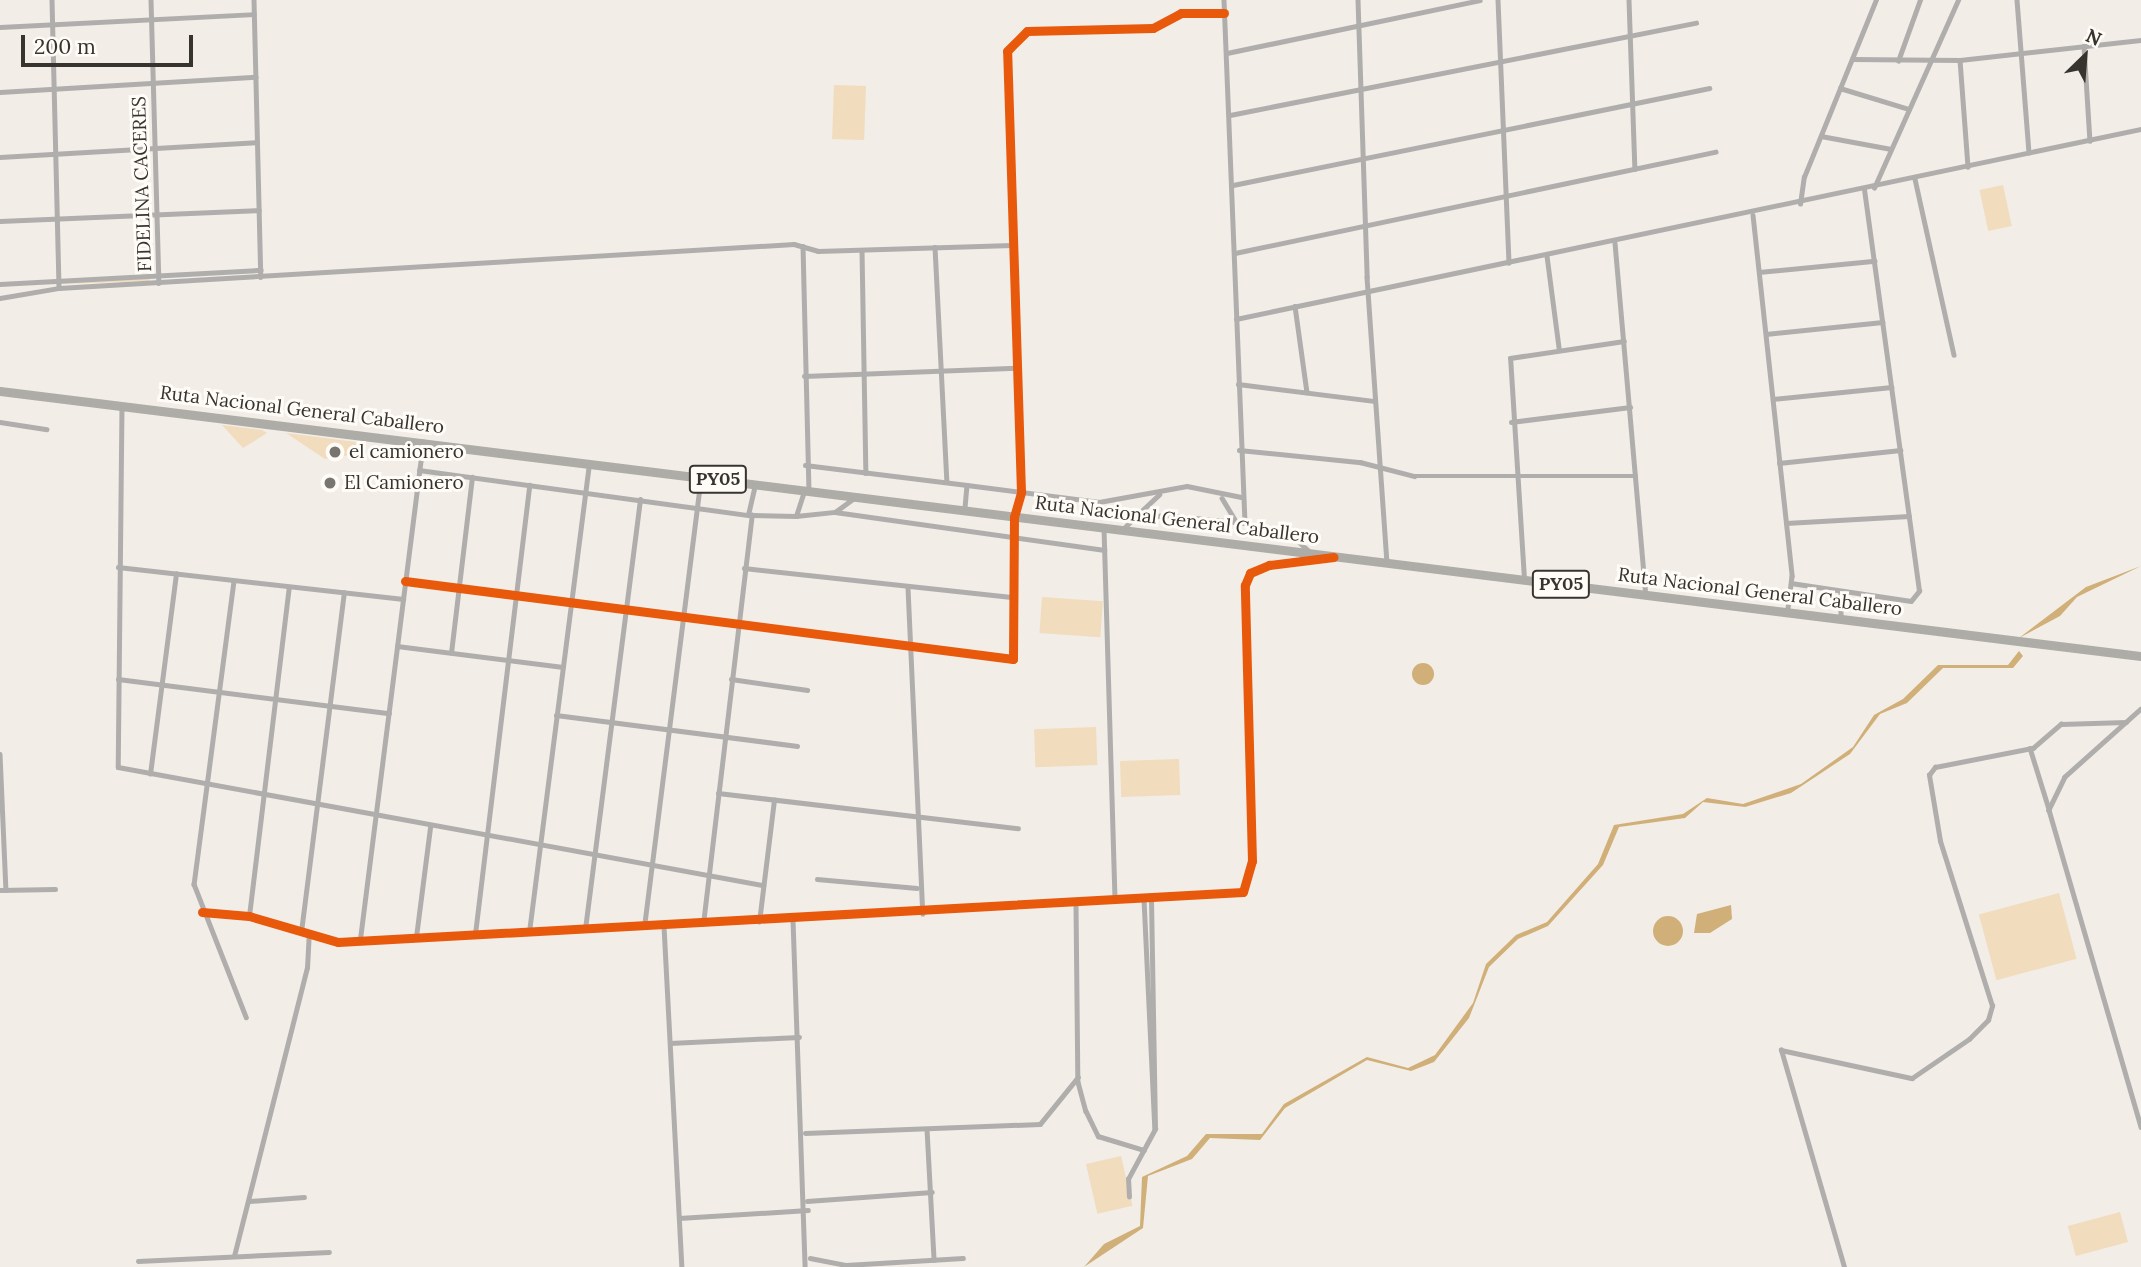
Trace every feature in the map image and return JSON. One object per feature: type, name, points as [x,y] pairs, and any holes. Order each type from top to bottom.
[{"type":"highway","name":"Ruta Nacional General Caballero","points":[[0,391],[2141,656]]},
{"type":"street","points":[[52,0],[59,288]]},
{"type":"street","name":"FIDELINA CACERES","points":[[151,0],[159,283]]},
{"type":"street","points":[[254,0],[261,277]]},
{"type":"street","points":[[1224,0],[1233,185],[1239,450],[1245,523]]},
{"type":"street","points":[[1357,0],[1365,229],[1387,562]]},
{"type":"street","points":[[1227,53],[1480,0]]},
{"type":"street","points":[[1498,0],[1509,263]]},
{"type":"street","points":[[1629,0],[1635,169]]},
{"type":"street","points":[[1800,204],[1821,136],[1876,0]]},
{"type":"street","points":[[1898,61],[1920,0]]},
{"type":"street","points":[[1874,188],[1958,0]]},
{"type":"street","points":[[2017,0],[2029,153]]},
{"type":"street","points":[[405,581],[1013,659],[1014,517],[1021,492],[1012,245],[1011,42],[1027,31],[1153,27],[1181,13],[1224,13]]},
{"type":"street","points":[[0,27],[254,14]]},
{"type":"street","points":[[1230,115],[1359,92],[1631,34],[1696,23]]},
{"type":"street","points":[[1852,59],[1960,60],[2141,40]]},
{"type":"street","points":[[2084,46],[2090,141]]},
{"type":"street","points":[[1960,60],[1968,167]]},
{"type":"street","points":[[0,92],[256,77]]},
{"type":"street","points":[[1233,185],[1709,88]]},
{"type":"street","points":[[1840,88],[1909,109]]},
{"type":"street","points":[[1236,319],[1371,289],[1753,215],[2141,130]]},
{"type":"street","points":[[1821,136],[1891,149]]},
{"type":"street","points":[[0,157],[257,142]]},
{"type":"street","points":[[1235,253],[1365,229],[1715,152]]},
{"type":"street","points":[[1915,179],[1954,355]]},
{"type":"street","points":[[1791,583],[1841,591],[1918,597],[1864,190]]},
{"type":"street","points":[[0,221],[259,210]]},
{"type":"street","points":[[1753,215],[1786,523],[1791,583],[1787,613]]},
{"type":"street","points":[[1615,243],[1647,594]]},
{"type":"street","points":[[0,298],[59,288],[803,246],[862,250],[1012,245]]},
{"type":"street","points":[[796,516],[807,490],[803,246]]},
{"type":"street","points":[[935,247],[947,482]]},
{"type":"street","points":[[862,250],[866,473]]},
{"type":"street","points":[[1547,256],[1559,347]]},
{"type":"street","points":[[1759,272],[1874,261]]},
{"type":"street","points":[[0,284],[261,270]]},
{"type":"street","points":[[1295,306],[1307,392]]},
{"type":"street","points":[[1766,334],[1882,322]]},
{"type":"street","points":[[1524,580],[1511,422],[1510,358],[1559,347],[1624,341]]},
{"type":"street","points":[[804,376],[941,373],[1016,368]]},
{"type":"street","points":[[1238,384],[1375,401]]},
{"type":"street","points":[[1773,399],[1891,387]]},
{"type":"street","points":[[122,406],[118,567],[118,767],[315,807],[763,885]]},
{"type":"street","points":[[1511,422],[1630,408]]},
{"type":"street","points":[[0,422],[46,429]]},
{"type":"street","points":[[360,939],[423,442]]},
{"type":"street","points":[[1239,450],[1360,462],[1383,472],[1516,480],[1636,476]]},
{"type":"street","points":[[1779,463],[1900,450]]},
{"type":"street","points":[[529,932],[589,462]]},
{"type":"street","points":[[805,465],[1119,502],[1187,486],[1222,497],[1241,497]]},
{"type":"street","points":[[419,470],[752,515],[796,516],[835,512],[1014,535],[1104,550]]},
{"type":"street","points":[[644,927],[701,476]]},
{"type":"street","points":[[452,653],[472,477]]},
{"type":"street","points":[[703,924],[755,483]]},
{"type":"street","points":[[475,934],[529,485]]},
{"type":"street","points":[[964,510],[967,485]]},
{"type":"street","points":[[1123,529],[1163,492]]},
{"type":"street","points":[[835,512],[856,496]]},
{"type":"street","points":[[1222,497],[1236,521]]},
{"type":"street","points":[[585,929],[640,500]]},
{"type":"street","points":[[1786,523],[1909,516]]},
{"type":"street","points":[[1133,519],[1236,521],[1296,539],[1311,554]]},
{"type":"street","points":[[1104,527],[1115,901]]},
{"type":"street","points":[[202,912],[249,916],[301,933],[360,939],[923,914],[1244,892],[1250,884],[1245,585],[1250,573],[1269,565],[1334,556]]},
{"type":"street","points":[[118,567],[403,599]]},
{"type":"street","points":[[744,568],[908,588],[1013,597]]},
{"type":"street","points":[[150,774],[176,574]]},
{"type":"street","points":[[234,581],[194,884],[202,912],[246,1017]]},
{"type":"street","points":[[249,916],[289,587]]},
{"type":"street","points":[[908,588],[917,888],[923,914]]},
{"type":"street","points":[[1841,591],[1841,620]]},
{"type":"street","points":[[301,933],[344,593]]},
{"type":"street","points":[[397,646],[562,667]]},
{"type":"street","points":[[118,679],[388,713]]},
{"type":"street","points":[[731,679],[807,690]]},
{"type":"street","points":[[2049,810],[2066,777],[2141,709]]},
{"type":"street","points":[[556,715],[797,746]]},
{"type":"street","points":[[1844,1267],[1781,1050],[1912,1078],[1989,1020],[1992,1006],[1940,841],[1929,775],[1935,767],[2029,748],[2061,724],[2126,723]]},
{"type":"street","points":[[2029,748],[2141,1127]]},
{"type":"street","points":[[0,754],[3,890],[55,889]]},
{"type":"street","points":[[718,793],[1018,828]]},
{"type":"street","points":[[759,922],[774,800]]},
{"type":"street","points":[[416,937],[430,827]]},
{"type":"street","points":[[817,878],[917,888]]},
{"type":"street","points":[[1129,1197],[1128,1179],[1155,1129],[1160,1108],[1151,898]]},
{"type":"street","points":[[1144,899],[1155,1129]]},
{"type":"street","points":[[1076,904],[1078,1077],[1098,1136],[1144,1150]]},
{"type":"street","points":[[793,920],[810,1258],[805,1267]]},
{"type":"street","points":[[664,926],[682,1267]]},
{"type":"street","points":[[234,1256],[307,968],[309,934]]},
{"type":"street","points":[[670,1043],[799,1037]]},
{"type":"street","points":[[804,1133],[1040,1124],[1078,1077]]},
{"type":"street","points":[[927,1129],[934,1260]]},
{"type":"street","points":[[807,1201],[932,1192]]},
{"type":"street","points":[[250,1201],[304,1197]]},
{"type":"street","points":[[680,1218],[808,1210]]},
{"type":"street","points":[[138,1261],[329,1252]]},
{"type":"street","points":[[810,1258],[831,1265],[963,1258]]},
{"type":"shaded area","points":[[834,85],[866,86],[864,140],[832,139]]},
{"type":"shaded area","points":[[2003,185],[2012,226],[1988,231],[1980,190]]},
{"type":"shaded area","points":[[150,278],[149,281],[63,284],[64,282]]},
{"type":"shaded area","points":[[222,425],[262,430],[267,433],[243,448]]},
{"type":"shaded area","points":[[286,433],[356,442],[355,454],[325,459]]},
{"type":"shaded area","points":[[2141,566],[2077,597],[2060,616],[2019,638],[2086,587]]},
{"type":"shaded area","points":[[1042,597],[1103,601],[1100,637],[1039,633]]},
{"type":"shaded area","points":[[2019,651],[2023,656],[2013,668],[1943,668],[1907,703],[1880,714],[1850,754],[1791,793],[1745,807],[1703,802],[1685,818],[1619,827],[1603,865],[1548,926],[1518,939],[1489,967],[1469,1018],[1434,1062],[1411,1071],[1367,1060],[1285,1108],[1260,1140],[1210,1138],[1192,1159],[1148,1176],[1143,1228],[1084,1267],[1104,1244],[1140,1226],[1142,1177],[1187,1156],[1206,1134],[1262,1134],[1284,1104],[1367,1057],[1408,1068],[1435,1055],[1473,1003],[1486,964],[1516,935],[1547,922],[1598,864],[1614,825],[1683,814],[1707,798],[1743,804],[1801,784],[1853,747],[1874,715],[1903,699],[1938,665],[2008,665]]},
{"type":"shaded area","points":[[1423,663],[1431,666],[1434,674],[1431,682],[1423,685],[1415,682],[1412,674],[1415,666]]},
{"type":"shaded area","points":[[1096,727],[1097,765],[1035,767],[1034,729]]},
{"type":"shaded area","points":[[1179,759],[1180,795],[1121,797],[1120,761]]},
{"type":"shaded area","points":[[2059,893],[2077,959],[1996,980],[1979,914]]},
{"type":"shaded area","points":[[1731,905],[1732,919],[1710,933],[1694,933],[1697,914]]},
{"type":"shaded area","points":[[1668,916],[1674,917],[1682,925],[1682,937],[1674,945],[1668,946],[1662,945],[1654,937],[1653,931],[1654,925],[1662,917]]},
{"type":"shaded area","points":[[1121,1156],[1132,1206],[1097,1214],[1086,1164]]},
{"type":"shaded area","points":[[2120,1212],[2128,1242],[2076,1256],[2068,1226]]},
{"type":"cycle path","points":[[405,581],[1013,659],[1014,517],[1021,492],[1007,51],[1027,31],[1153,28],[1181,13],[1224,13]]},
{"type":"cycle path","points":[[202,912],[249,916],[338,942],[1243,892],[1252,861],[1245,585],[1250,573],[1269,565],[1334,557]]},
{"type":"place","name":"el camionero","points":[[335,452]]},
{"type":"place","name":"El Camionero","points":[[330,483]]}]
